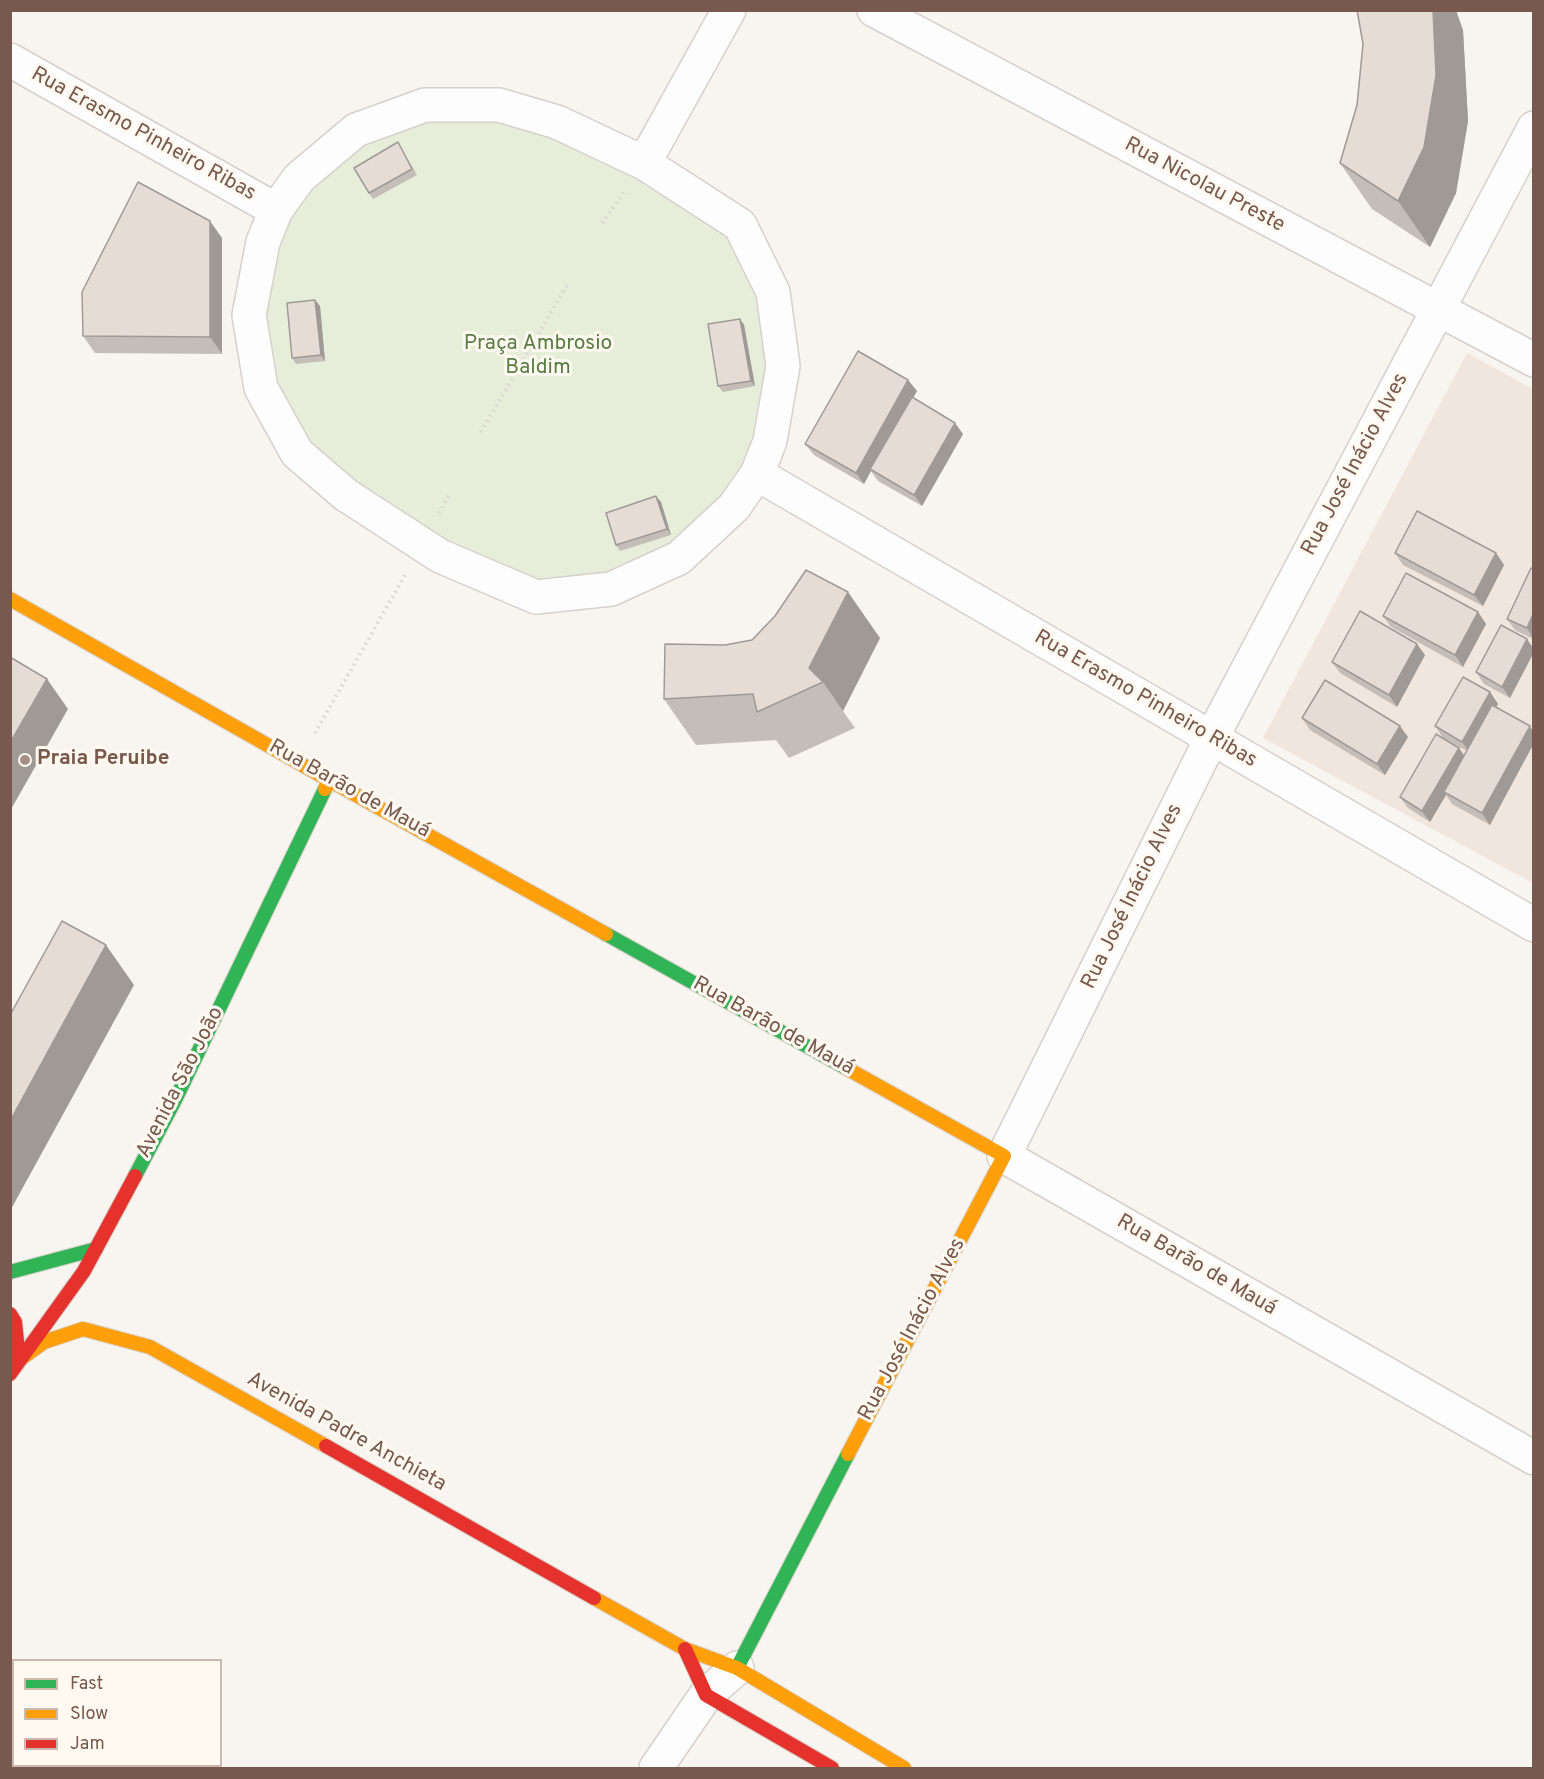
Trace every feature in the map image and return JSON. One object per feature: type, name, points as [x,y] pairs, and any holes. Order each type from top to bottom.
[{"type":"main road","name":"Rua Barão de Mauá","points":[[10,599],[329,780],[1004,1156]]},
{"type":"main road","name":"Avenida São João","points":[[10,1374],[84,1271],[96,1249],[175,1100],[329,780]]},
{"type":"main road","name":"Rua José Inácio Alves","points":[[736,1668],[1004,1156]]},
{"type":"main road","points":[[10,1272],[96,1249]]},
{"type":"main road","points":[[10,1314],[15,1322],[19,1360]]},
{"type":"main road","name":"Avenida Padre Anchieta","points":[[19,1360],[44,1342],[83,1329],[150,1347],[685,1649],[736,1668],[904,1768]]},
{"type":"main road","points":[[685,1649],[706,1695],[831,1768]]},
{"type":"street","points":[[644,163],[729,10]]},
{"type":"street","name":"Rua Nicolau Preste","points":[[874,10],[1533,360]]},
{"type":"street","name":"Rua Erasmo Pinheiro Ribas","points":[[10,60],[276,210]]},
{"type":"street","points":[[425,105],[499,105],[557,122],[644,163],[740,225],[773,292],[783,366],[770,441],[757,474],[734,507],[679,558],[611,589],[536,597],[440,556],[346,495],[297,453],[261,388],[249,315],[263,242],[276,210],[299,178],[356,130],[425,105]]},
{"type":"street","name":"Rua José Inácio Alves","points":[[1004,1156],[1212,739],[1533,128]]},
{"type":"street","name":"Rua Erasmo Pinheiro Ribas","points":[[757,474],[1533,925]]},
{"type":"street","name":"Rua Barão de Mauá","points":[[1004,1156],[1533,1458]]},
{"type":"street","points":[[656,1768],[706,1695],[736,1668]]},
{"type":"path","points":[[481,432],[567,285]]},
{"type":"path","points":[[299,762],[423,545],[449,495]]},
{"type":"shaded area","points":[[1467,353],[1533,389],[1533,883],[1263,738]]},
{"type":"green space","name":"Praça Ambrosio Baldim","points":[[428,119],[497,119],[551,136],[638,176],[728,234],[759,296],[769,367],[756,437],[745,467],[723,498],[671,546],[607,576],[538,582],[447,544],[354,484],[308,444],[274,384],[264,315],[276,246],[289,217],[310,188],[363,143]]},
{"type":"building","points":[[1357,10],[1433,10],[1436,75],[1424,147],[1398,201],[1340,163],[1357,105],[1363,44]]},
{"type":"building","points":[[398,142],[412,169],[369,193],[354,168]]},
{"type":"building","points":[[138,182],[210,221],[210,337],[83,336],[82,292]]},
{"type":"building","points":[[315,300],[321,355],[292,358],[287,303]]},
{"type":"building","points":[[740,319],[751,381],[718,386],[708,324]]},
{"type":"building","points":[[858,351],[908,380],[856,473],[805,444]]},
{"type":"building","points":[[912,397],[955,423],[914,495],[870,469]]},
{"type":"building","points":[[656,496],[667,529],[616,545],[606,513]]},
{"type":"building","points":[[1417,511],[1496,553],[1474,595],[1395,553]]},
{"type":"building","points":[[1531,568],[1533,569],[1533,614],[1527,628],[1507,619]]},
{"type":"building","points":[[806,570],[848,592],[809,668],[823,682],[757,712],[753,694],[664,699],[665,644],[725,645],[752,640],[775,616]]},
{"type":"building","points":[[1406,573],[1478,612],[1455,655],[1383,616]]},
{"type":"building","points":[[1360,611],[1417,644],[1389,695],[1332,662]]},
{"type":"building","points":[[1501,625],[1527,639],[1502,687],[1476,672]]},
{"type":"building","points":[[10,657],[47,679],[10,743]]},
{"type":"building","points":[[1463,677],[1490,692],[1462,742],[1435,726]]},
{"type":"building","points":[[1325,680],[1400,726],[1377,764],[1302,718]]},
{"type":"building","points":[[1492,705],[1530,726],[1482,813],[1444,792]]},
{"type":"building","points":[[1436,734],[1459,748],[1422,811],[1400,797]]},
{"type":"building","points":[[62,921],[106,945],[10,1121],[10,1015]]},
{"type":"traffic: fast","points":[[135,1176],[175,1100],[325,789]]},
{"type":"traffic: fast","points":[[606,934],[846,1068]]},
{"type":"traffic: fast","points":[[10,1272],[96,1249]]},
{"type":"traffic: fast","points":[[737,1668],[848,1454]]},
{"type":"traffic: slow","points":[[10,599],[329,780],[325,789]]},
{"type":"traffic: slow","points":[[329,780],[606,934]]},
{"type":"traffic: slow","points":[[846,1068],[1004,1156],[848,1454]]},
{"type":"traffic: slow","points":[[19,1360],[44,1342],[83,1329],[150,1347],[326,1446]]},
{"type":"traffic: slow","points":[[594,1598],[685,1649],[737,1668],[904,1768]]},
{"type":"traffic: jam","points":[[10,1374],[84,1271],[135,1176]]},
{"type":"traffic: jam","points":[[10,1314],[15,1322],[19,1360]]},
{"type":"traffic: jam","points":[[326,1446],[594,1598]]},
{"type":"traffic: jam","points":[[685,1649],[706,1695],[832,1768]]},
{"type":"place","name":"Praia Peruibe","points":[[25,760]]}]
